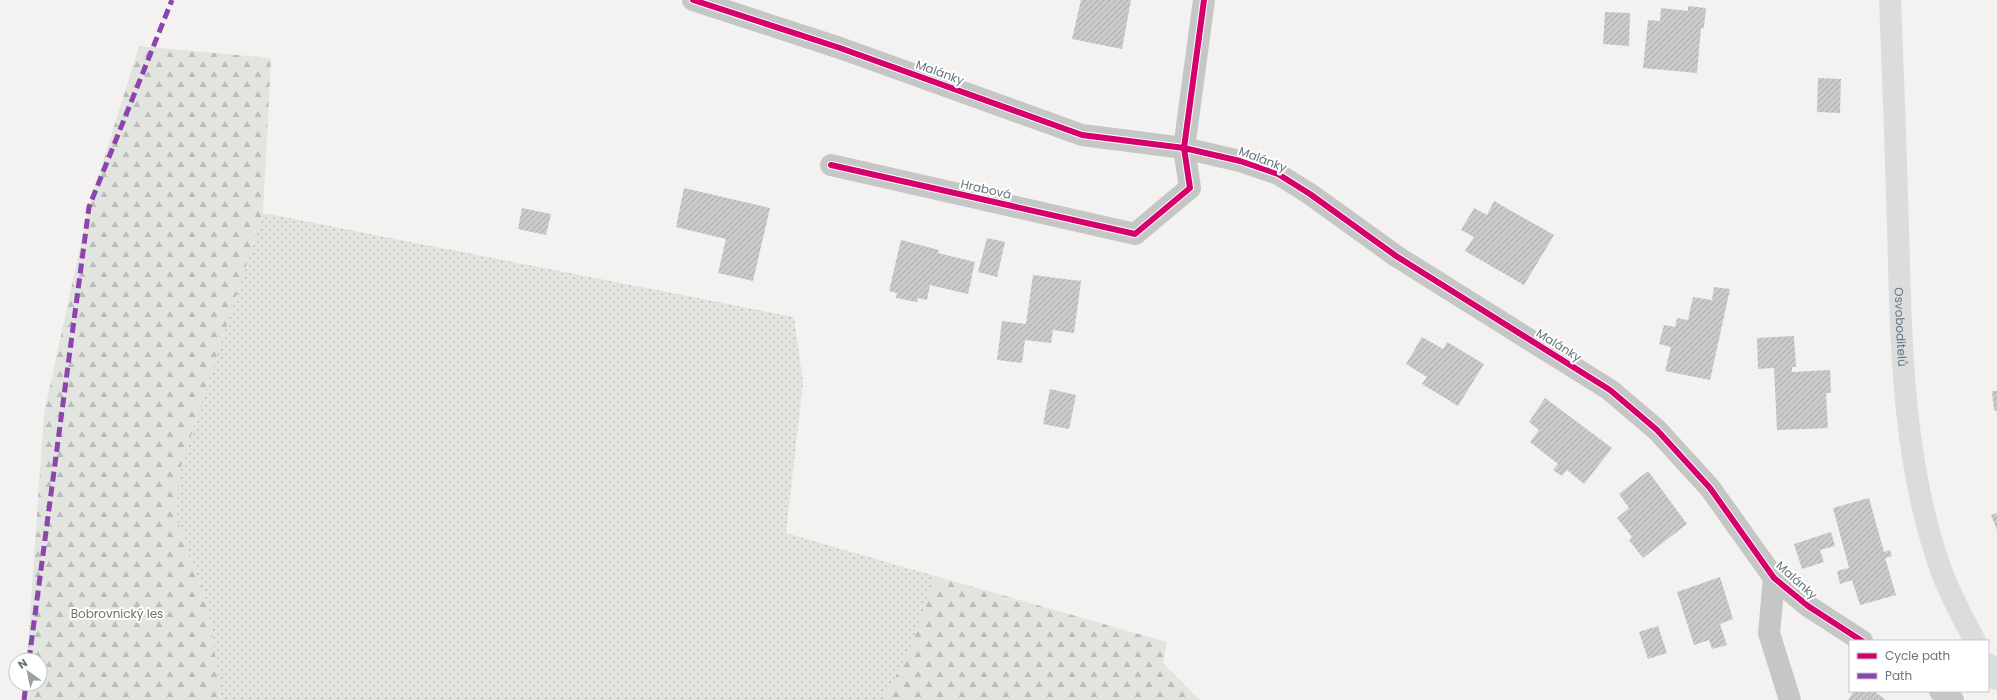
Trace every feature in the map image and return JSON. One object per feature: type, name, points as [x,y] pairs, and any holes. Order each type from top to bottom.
[{"type":"street","name":"Malánky","points":[[692,0],[840,48],[1082,135],[1184,148],[1240,161],[1278,174],[1310,194],[1396,256],[1610,390],[1657,430],[1710,488],[1774,578],[1808,606],[1860,640]]},
{"type":"street","points":[[1184,148],[1204,0]]},
{"type":"street","name":"Osvoboditelů","points":[[1890,0],[1900,315],[1905,396],[1920,495],[1932,542],[1942,572],[1975,640]]},
{"type":"street","name":"Hrabová","points":[[832,165],[1135,234],[1190,188],[1184,148]]},
{"type":"street","points":[[1774,578],[1769,633],[1790,700]]},
{"type":"street","points":[[1989,666],[1997,679]]},
{"type":"street","points":[[1941,692],[1953,700]]},
{"type":"green space","name":"Bobrovnický les","points":[[139,46],[271,58],[263,213],[179,473],[177,520],[208,606],[220,700],[23,700],[24,692],[48,692],[48,652],[28,652],[44,413],[89,207]]},
{"type":"green space","points":[[263,213],[794,317],[803,382],[786,533],[935,576],[910,651],[882,700],[220,700],[208,606],[177,520],[179,473]]},
{"type":"green space","points":[[935,576],[1167,642],[1163,663],[1200,700],[882,700],[910,651]]},
{"type":"building","points":[[1081,0],[1131,0],[1122,49],[1072,39]]},
{"type":"building","points":[[1688,6],[1706,8],[1704,28],[1701,28],[1697,73],[1643,68],[1648,20],[1660,21],[1661,8],[1688,11]]},
{"type":"building","points":[[1605,12],[1630,13],[1629,46],[1603,44]]},
{"type":"building","points":[[1818,78],[1841,79],[1840,113],[1817,112]]},
{"type":"building","points":[[684,188],[770,208],[753,281],[718,273],[726,239],[676,227]]},
{"type":"building","points":[[1494,201],[1554,235],[1524,285],[1465,251],[1474,237],[1461,230],[1474,208],[1487,215]]},
{"type":"building","points":[[522,208],[551,214],[546,235],[518,229]]},
{"type":"building","points":[[987,238],[1005,242],[997,277],[978,272]]},
{"type":"building","points":[[901,240],[939,250],[938,253],[975,262],[968,294],[930,285],[927,300],[918,298],[917,302],[896,298],[897,293],[889,291]]},
{"type":"building","points":[[1033,275],[1081,281],[1074,333],[1053,330],[1051,343],[1025,340],[1022,363],[997,360],[1002,321],[1026,324]]},
{"type":"building","points":[[1714,287],[1730,289],[1710,380],[1665,371],[1671,347],[1659,344],[1664,325],[1675,327],[1677,318],[1688,320],[1693,297],[1712,300]]},
{"type":"building","points":[[1794,336],[1796,367],[1792,367],[1792,372],[1830,370],[1831,393],[1826,393],[1828,428],[1777,430],[1774,368],[1758,369],[1757,338]]},
{"type":"building","points":[[1422,337],[1443,349],[1447,342],[1484,364],[1458,406],[1422,384],[1427,377],[1406,364]]},
{"type":"building","points":[[1050,389],[1076,395],[1069,429],[1043,424]]},
{"type":"building","points":[[1992,391],[1997,391],[1997,411],[1994,410]]},
{"type":"building","points":[[1545,398],[1612,448],[1584,484],[1567,470],[1562,476],[1553,470],[1558,464],[1530,442],[1539,430],[1529,422]]},
{"type":"building","points":[[1648,471],[1687,524],[1643,558],[1629,540],[1632,537],[1617,518],[1629,508],[1619,494]]},
{"type":"building","points":[[1869,498],[1884,552],[1890,550],[1892,556],[1885,558],[1896,595],[1860,605],[1852,580],[1840,584],[1837,571],[1849,568],[1833,508]]},
{"type":"building","points":[[1997,513],[1997,530],[1991,515]]},
{"type":"building","points":[[1831,532],[1835,546],[1820,550],[1824,562],[1802,569],[1794,544]]},
{"type":"building","points":[[1720,577],[1733,619],[1720,624],[1727,645],[1712,649],[1709,640],[1694,645],[1677,592]]},
{"type":"building","points":[[1658,626],[1667,653],[1648,659],[1639,632]]},
{"type":"building","points":[[1853,692],[1875,692],[1886,700],[1848,700]]},
{"type":"marked path","points":[[30,652],[89,207],[172,0]]},
{"type":"marked path","points":[[24,700],[25,692]]},
{"type":"cycle path","points":[[693,0],[840,48],[1082,135],[1184,148],[1190,188],[1135,234],[831,165]]},
{"type":"cycle path","points":[[1204,0],[1184,148],[1240,161],[1278,174],[1310,194],[1396,256],[1610,390],[1657,430],[1710,488],[1774,578],[1808,606],[1860,640]]}]
